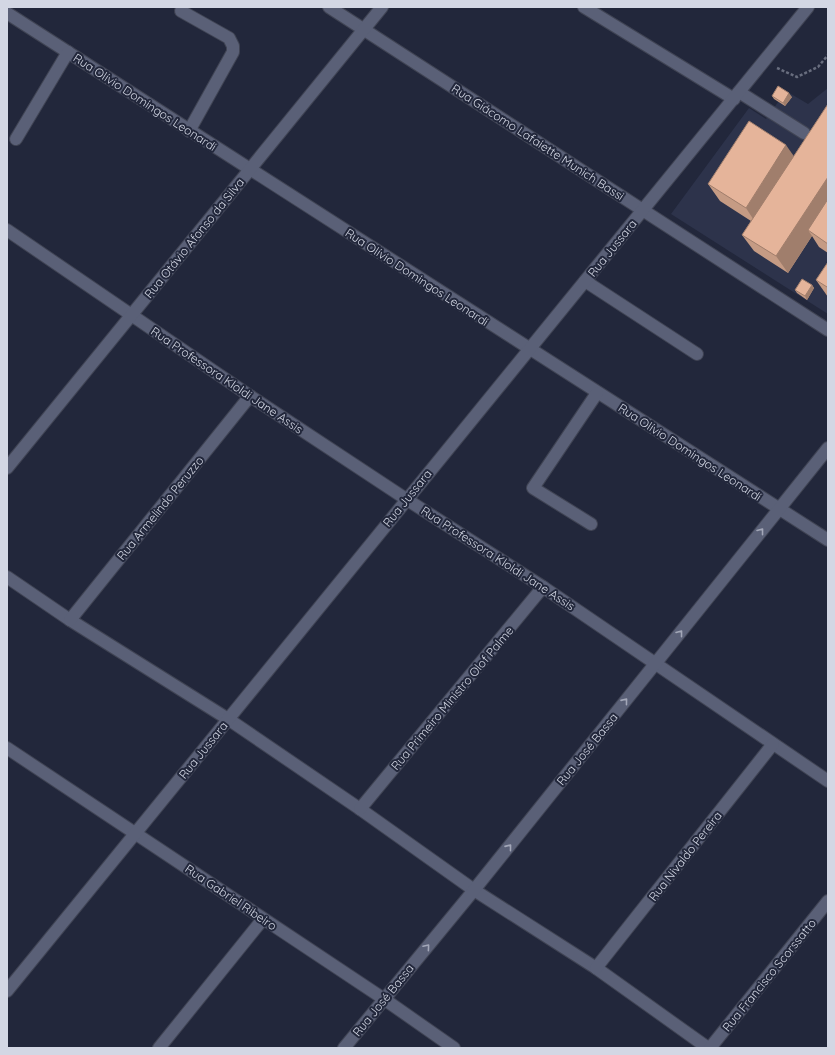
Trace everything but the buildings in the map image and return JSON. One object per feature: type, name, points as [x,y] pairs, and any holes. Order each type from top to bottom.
[{"type":"street","name":"Rua Giácomo Lafaiette Munich Bassi","points":[[329,7],[828,330]]},
{"type":"street","name":"Rua Otávio Afonso da Silva","points":[[7,468],[382,7]]},
{"type":"street","points":[[584,7],[804,133]]},
{"type":"street","name":"Rua Jussara","points":[[7,991],[808,7]]},
{"type":"street","points":[[181,11],[228,38],[233,46],[233,52],[189,131]]},
{"type":"street","name":"Rua Olívio Domingos Leonardi","points":[[7,13],[529,350],[828,540]]},
{"type":"street","points":[[16,139],[68,52]]},
{"type":"street","name":"Rua Professora Kloldi Jane Assis","points":[[9,235],[406,499],[544,586],[828,781]]},
{"type":"street","points":[[584,281],[697,354]]},
{"type":"street","points":[[591,524],[533,488],[597,393]]},
{"type":"street","name":"Rua Armelindo Peruzzo","points":[[70,620],[250,396]]},
{"type":"street","name":"Rua José Bassa","points":[[344,1048],[474,890],[828,448]]},
{"type":"street","points":[[7,577],[70,620],[228,720],[360,809],[474,890],[596,968],[709,1048]]},
{"type":"street","name":"Rua Primeiro Ministro Olof Palme","points":[[360,809],[544,586]]},
{"type":"street","name":"Rua Nivaldo Pereira","points":[[596,968],[773,744]]},
{"type":"street","name":"Rua Gabriel Ribeiro","points":[[7,748],[264,918],[454,1048]]},
{"type":"street","name":"Rua Francisco Scorssatto","points":[[709,1048],[828,901]]},
{"type":"street","points":[[159,1048],[264,918]]},
{"type":"path","points":[[764,62],[797,77],[818,67],[828,55]]},
{"type":"shaded area","points":[[828,88],[828,314],[671,214],[749,108],[766,119],[786,91],[808,104]]}]
